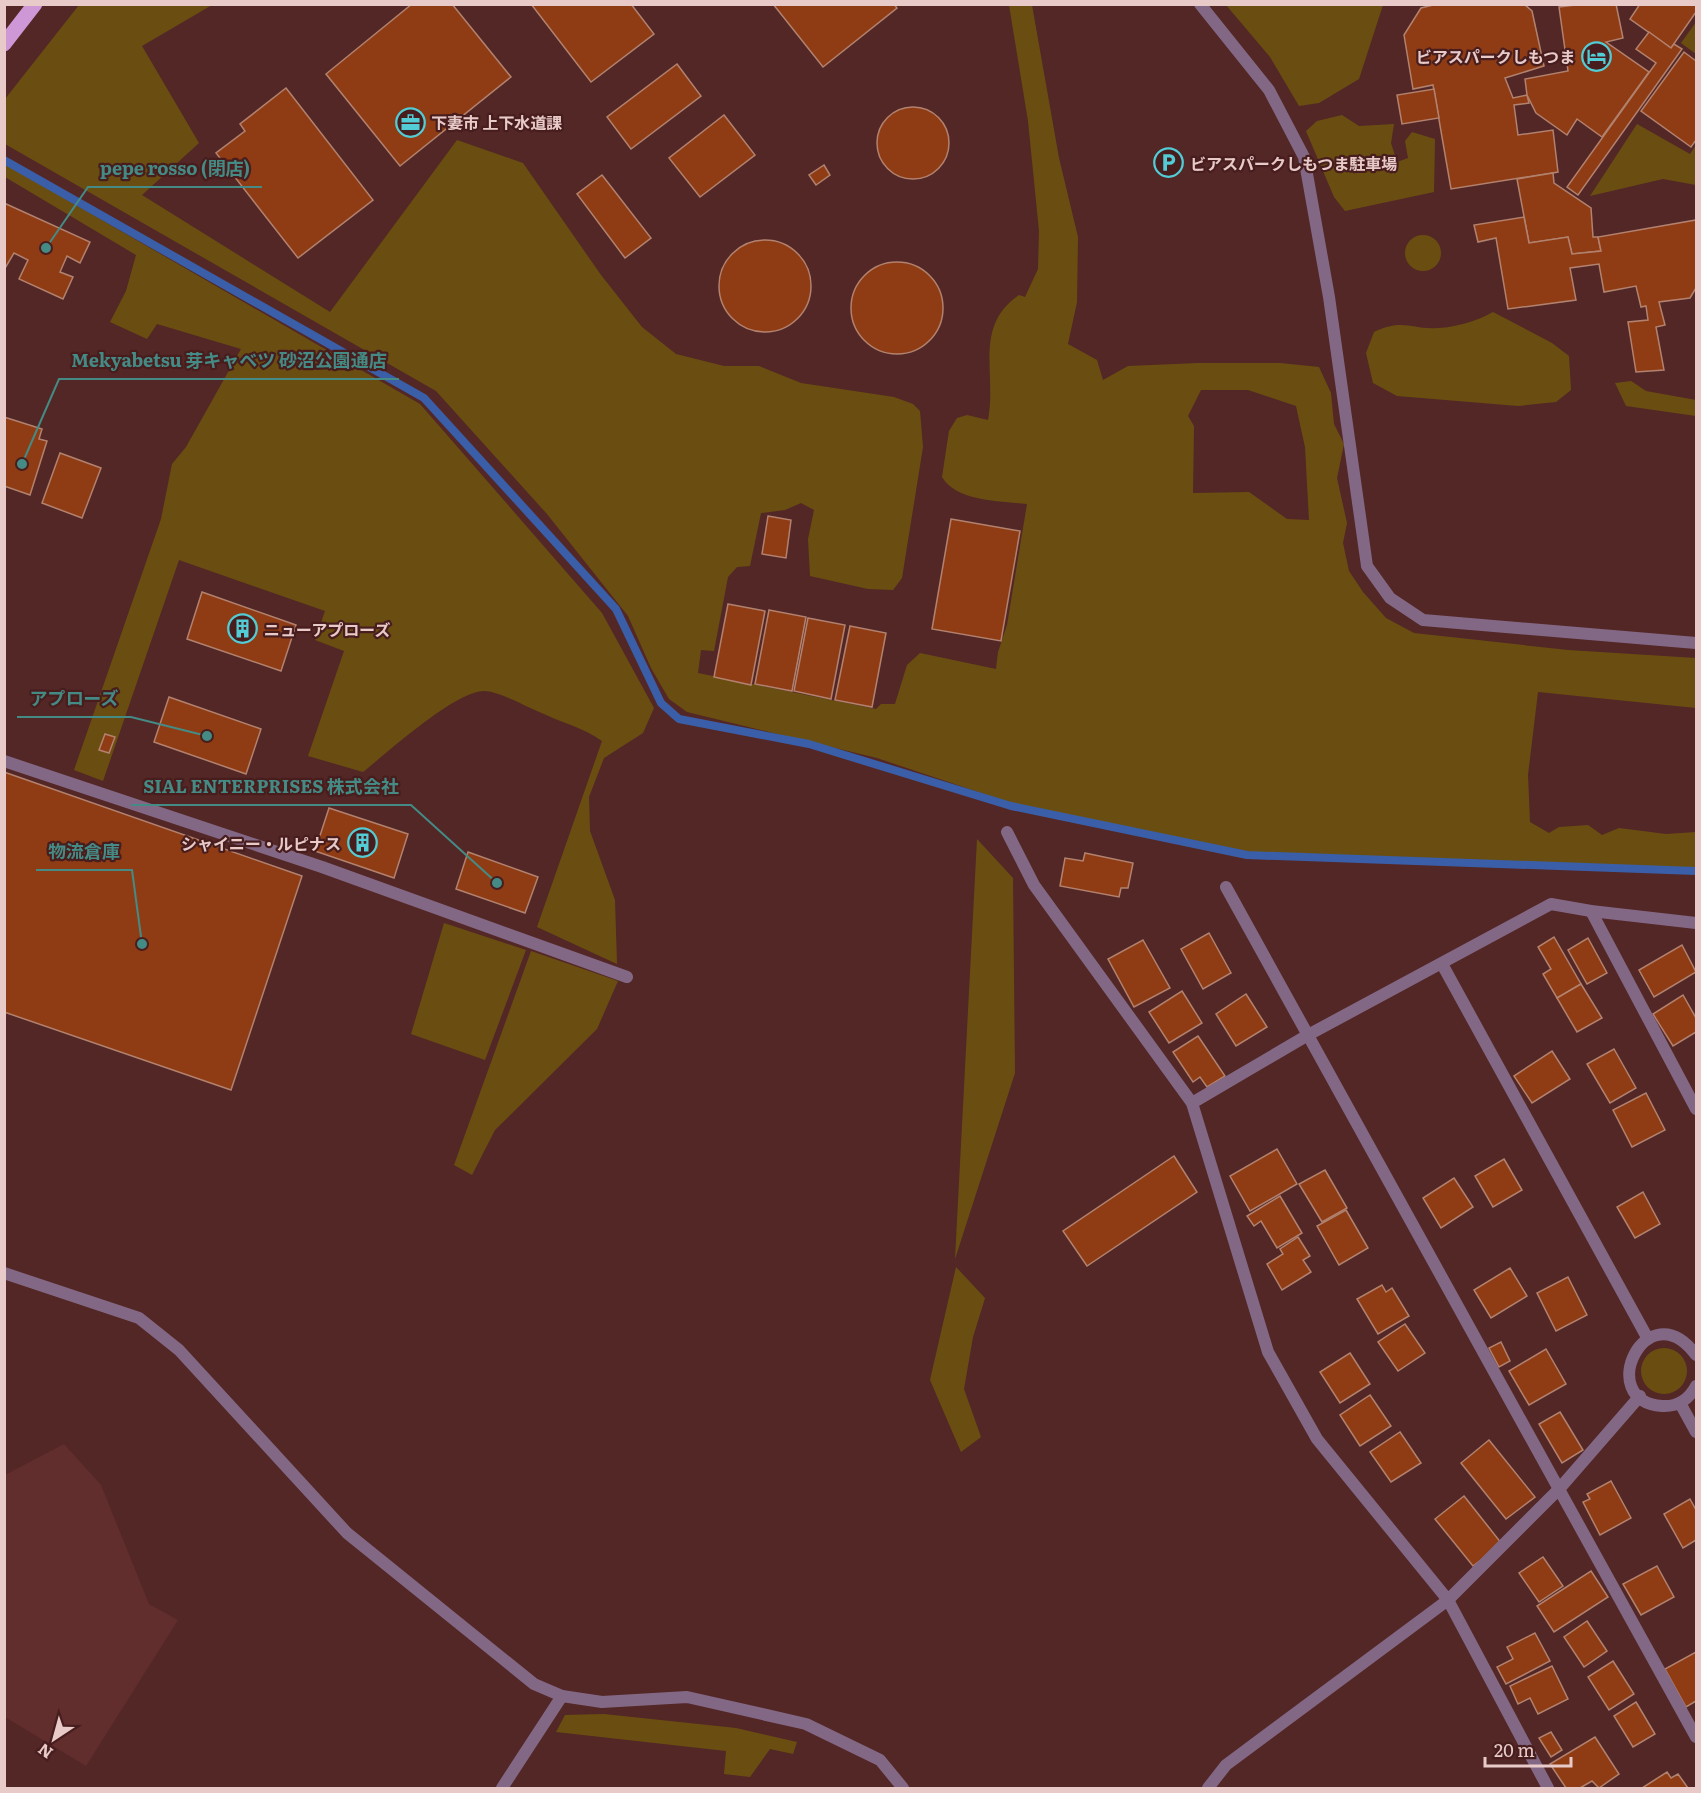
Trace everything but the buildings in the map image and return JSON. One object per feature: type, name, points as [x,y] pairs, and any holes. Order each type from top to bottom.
[{"type":"main road","points":[[4,44],[35,4]]},
{"type":"street","points":[[1200,4],[1269,90],[1304,157],[1329,297],[1367,566],[1390,598],[1423,620],[1696,643]]},
{"type":"street","points":[[4,761],[322,867],[627,977]]},
{"type":"street","points":[[1007,832],[1034,885],[1192,1103],[1268,1352],[1317,1439],[1448,1600],[1548,1788]]},
{"type":"street","points":[[1226,887],[1696,1737]]},
{"type":"street","points":[[1192,1103],[1308,1035],[1551,904],[1696,923]]},
{"type":"street","points":[[1591,911],[1696,1109]]},
{"type":"street","points":[[1442,964],[1648,1339]]},
{"type":"street","points":[[4,1273],[139,1318],[178,1350],[347,1533],[534,1684],[562,1696],[602,1702],[687,1697],[806,1724],[880,1760],[903,1788]]},
{"type":"street","points":[[1694,1347],[1670,1335],[1648,1339],[1632,1355],[1629,1366],[1633,1387],[1640,1396],[1659,1406],[1680,1402],[1690,1396],[1696,1386]]},
{"type":"street","points":[[1208,1788],[1226,1764],[1448,1600],[1560,1488],[1640,1396]]},
{"type":"street","points":[[1680,1402],[1696,1432]]},
{"type":"street","points":[[502,1788],[562,1696]]},
{"type":"shaded area","points":[[79,5],[212,5],[142,46],[199,143],[142,195],[330,312],[457,140],[523,163],[601,275],[642,327],[676,354],[724,366],[759,366],[801,383],[894,397],[913,404],[920,411],[923,447],[902,578],[893,590],[868,589],[810,576],[808,539],[814,510],[801,503],[785,510],[761,513],[750,566],[737,567],[728,577],[714,651],[701,650],[698,673],[876,709],[881,704],[895,704],[907,665],[920,653],[996,669],[998,652],[1007,625],[1027,504],[969,496],[949,485],[942,477],[949,431],[957,418],[967,415],[988,420],[991,336],[996,321],[1005,307],[1019,295],[1025,297],[1038,269],[1039,231],[1028,121],[1009,5],[1032,5],[1059,158],[1078,237],[1077,302],[1068,344],[1097,360],[1103,380],[1128,366],[1280,363],[1319,367],[1331,393],[1334,424],[1344,444],[1337,478],[1347,523],[1343,543],[1349,571],[1363,592],[1386,618],[1414,633],[1568,650],[1696,658],[1696,708],[1538,692],[1528,775],[1530,822],[1549,833],[1559,827],[1588,825],[1602,835],[1619,828],[1666,834],[1696,832],[1696,869],[1247,852],[1011,803],[877,758],[687,712],[669,699],[651,668],[628,616],[547,514],[436,391],[5,144],[5,99]],"holes":[[[1201,390],[1248,390],[1296,406],[1305,447],[1309,520],[1287,519],[1249,492],[1193,493],[1194,426],[1188,416]]]},
{"type":"shaded area","points":[[1226,5],[1383,5],[1359,79],[1319,103],[1299,106],[1270,57]]},
{"type":"shaded area","points":[[1696,22],[1696,54],[1681,43]]},
{"type":"shaded area","points":[[1342,115],[1359,126],[1394,124],[1391,143],[1397,162],[1408,158],[1405,141],[1412,132],[1435,139],[1434,192],[1345,211],[1334,197],[1306,131],[1317,121]]},
{"type":"shaded area","points":[[1637,124],[1690,154],[1696,145],[1696,185],[1663,179],[1590,196]]},
{"type":"shaded area","points":[[5,164],[420,404],[602,613],[654,708],[643,733],[604,758],[589,797],[590,831],[615,900],[617,964],[537,927],[602,741],[506,697],[484,691],[456,701],[439,712],[363,772],[308,756],[344,651],[315,640],[325,611],[179,560],[103,781],[74,770],[161,519],[172,464],[186,447],[241,349],[157,324],[147,339],[110,322],[126,291],[136,255],[5,177]]},
{"type":"shaded area","points":[[1423,235],[1436,240],[1441,253],[1436,266],[1423,271],[1410,266],[1405,253],[1410,240]]},
{"type":"shaded area","points":[[1493,312],[1552,343],[1569,356],[1571,390],[1556,402],[1518,406],[1397,396],[1373,383],[1366,353],[1374,332],[1401,325],[1429,328],[1453,326],[1474,321]]},
{"type":"shaded area","points":[[1631,381],[1646,391],[1696,400],[1696,416],[1626,406],[1615,383]]},
{"type":"shaded area","points":[[977,839],[1013,878],[1015,1073],[955,1259]]},
{"type":"shaded area","points":[[444,923],[526,950],[485,1060],[411,1034]]},
{"type":"shaded area","points":[[531,951],[618,981],[597,1029],[495,1130],[472,1175],[454,1165]]},
{"type":"shaded area","points":[[956,1267],[985,1298],[973,1337],[964,1389],[981,1437],[961,1452],[930,1380]]},
{"type":"shaded area","points":[[1664,1348],[1680,1355],[1687,1371],[1680,1387],[1664,1394],[1648,1387],[1641,1371],[1648,1355]]},
{"type":"shaded area","points":[[64,1444],[101,1485],[149,1604],[178,1620],[86,1766],[5,1717],[5,1475]]},
{"type":"shaded area","points":[[604,1714],[736,1728],[797,1742],[793,1754],[770,1749],[750,1777],[724,1774],[726,1751],[556,1732],[565,1715]]},
{"type":"waterway","points":[[4,160],[424,398],[616,609],[661,703],[679,719],[809,744],[1011,806],[1247,855],[1696,871]]},
{"type":"place","name":"ビアスパークしもつま","points":[[1596,56]]},
{"type":"place","name":"下妻市 上下水道課","points":[[410,122]]},
{"type":"place","name":"ビアスパークしもつま駐車場","points":[[1169,163]]},
{"type":"place","name":"pepe rosso (閉店)","points":[[46,248]]},
{"type":"place","name":"Mekyabetsu 芽キャベツ 砂沼公園通店","points":[[22,464]]},
{"type":"place","name":"ニューアプローズ","points":[[243,629]]},
{"type":"place","name":"アプローズ","points":[[207,736]]},
{"type":"place","name":"シャイニー・ルピナス","points":[[362,843]]},
{"type":"place","name":"SIAL ENTERPRISES 株式会社","points":[[497,883]]},
{"type":"place","name":"物流倉庫","points":[[142,944]]}]
